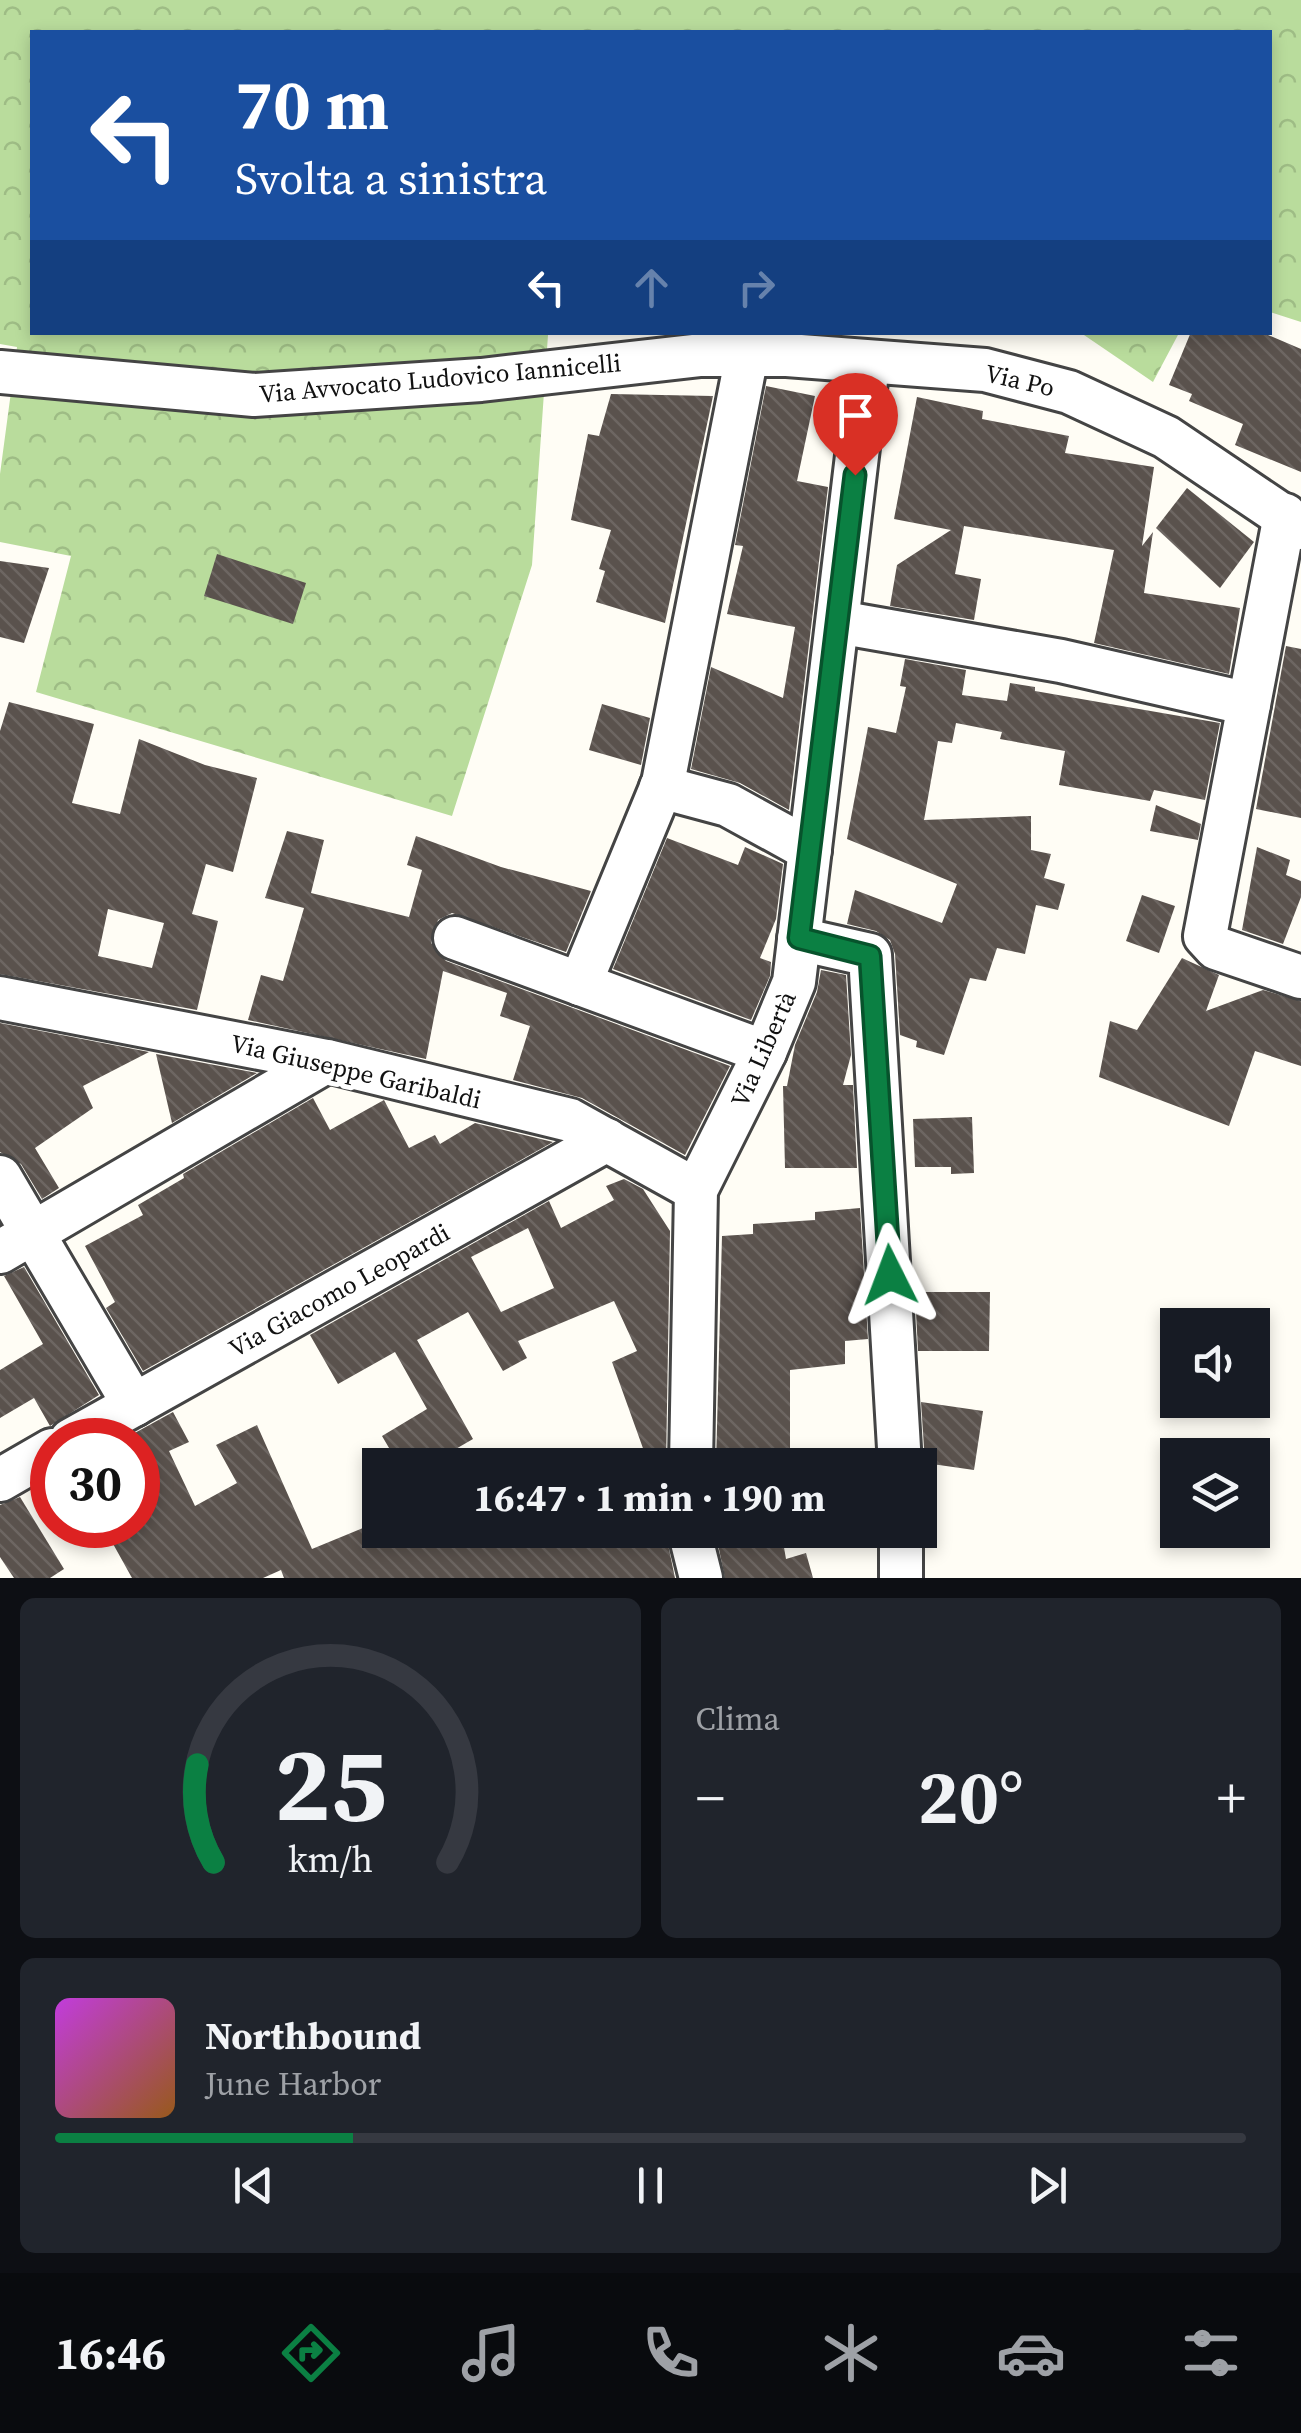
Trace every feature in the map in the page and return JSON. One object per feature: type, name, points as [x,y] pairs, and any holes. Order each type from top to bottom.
[{"type":"street","name":"Via Po","points":[[701,355],[747,354],[985,370],[1069,392],[1166,437],[1293,521]]},
{"type":"street","points":[[580,984],[661,787],[747,354]]},
{"type":"street","name":"Via Avvocato Ludovico Iannicelli","points":[[0,372],[254,395],[481,380],[701,355]]},
{"type":"street","name":"Via Libertà","points":[[696,1190],[766,1052],[794,982],[868,364]]},
{"type":"street","points":[[1293,521],[1249,704],[1205,936],[1216,948],[1301,977]]},
{"type":"street","points":[[838,622],[1061,662],[1249,704]]},
{"type":"street","points":[[661,787],[728,805],[810,850]]},
{"type":"street","points":[[455,938],[766,1052]]},
{"type":"street","points":[[799,938],[870,956],[899,1448]]},
{"type":"street","name":"Via Giuseppe Garibaldi","points":[[0,998],[327,1061],[570,1120],[696,1190]]},
{"type":"street","points":[[17,1242],[327,1061]]},
{"type":"street","name":"Via Giacomo Leopardi","points":[[111,1418],[607,1140]]},
{"type":"street","points":[[0,1178],[17,1242],[134,1405]]},
{"type":"street","points":[[691,1448],[696,1190]]},
{"type":"street","points":[[0,1480],[30,1463]]},
{"type":"street","points":[[694,1548],[701,1578]]},
{"type":"street","points":[[901,1548],[901,1578]]},
{"type":"green space","points":[[0,0],[1301,0],[1301,322],[1272,313],[1272,30],[30,30],[30,335],[548,335],[532,565],[452,816],[36,692],[71,556],[0,542],[0,474],[17,347],[0,344]]},
{"type":"green space","points":[[1084,335],[1178,335],[1153,382]]},
{"type":"building","points":[[1190,335],[1268,335],[1301,349],[1301,472],[1235,445],[1243,424],[1189,401],[1192,394],[1169,385]]},
{"type":"building","points":[[766,386],[815,396],[797,481],[828,487],[789,810],[740,783],[691,769],[711,667],[783,698],[795,627],[727,614],[743,546],[735,545]]},
{"type":"building","points":[[611,394],[713,396],[665,623],[596,602],[605,571],[599,569],[611,530],[571,520],[588,434],[599,436]]},
{"type":"building","points":[[917,397],[983,411],[982,419],[1069,436],[1065,453],[1154,467],[1142,546],[1153,532],[1144,593],[1240,608],[1229,674],[1094,643],[1114,550],[964,526],[955,574],[981,579],[974,620],[890,606],[897,565],[951,530],[894,519]]},
{"type":"building","points":[[1187,488],[1254,542],[1220,588],[1156,528]]},
{"type":"building","points":[[217,554],[306,583],[293,624],[204,596]]},
{"type":"building","points":[[0,561],[49,568],[24,643],[0,637]]},
{"type":"building","points":[[1286,646],[1301,649],[1301,818],[1256,809]]},
{"type":"building","points":[[905,659],[966,670],[962,695],[1007,701],[1010,683],[1035,687],[1035,691],[1220,723],[1205,800],[1154,790],[1150,801],[1059,785],[1065,751],[1000,739],[1002,732],[956,723],[952,743],[938,741],[924,820],[1031,816],[1031,850],[1051,854],[1044,878],[1065,884],[1058,910],[1036,905],[1025,954],[997,948],[986,981],[970,978],[944,1055],[916,1047],[917,1041],[900,1035],[895,954],[890,940],[876,931],[847,924],[855,890],[942,923],[957,884],[847,839],[868,727],[896,733],[906,687],[900,686]]},
{"type":"building","points":[[9,702],[94,724],[72,803],[120,814],[139,739],[205,765],[257,778],[233,872],[206,864],[192,914],[218,921],[197,1010],[0,974],[0,731]],"holes":[[[108,909],[164,923],[152,968],[98,956]]]},
{"type":"building","points":[[602,704],[650,718],[641,765],[589,750]]},
{"type":"building","points":[[1156,805],[1201,824],[1198,840],[1150,831]]},
{"type":"building","points":[[287,831],[324,840],[311,893],[409,917],[422,870],[407,865],[416,836],[501,867],[591,891],[566,952],[452,913],[438,920],[431,943],[446,961],[730,1066],[685,1155],[582,1098],[513,1080],[530,1026],[500,1016],[507,993],[443,971],[426,1059],[248,1020],[261,975],[283,981],[304,908],[265,898]]},
{"type":"building","points":[[667,838],[738,865],[745,847],[783,864],[776,919],[760,958],[771,962],[770,976],[751,1020],[613,969]]},
{"type":"building","points":[[1257,847],[1290,860],[1286,875],[1301,881],[1301,897],[1283,944],[1242,930]]},
{"type":"building","points":[[1142,895],[1175,906],[1159,953],[1126,941]]},
{"type":"building","points":[[1182,958],[1219,975],[1206,1011],[1263,990],[1301,1001],[1301,1066],[1255,1051],[1229,1126],[1099,1077],[1110,1021],[1137,1030]]},
{"type":"building","points":[[821,970],[846,975],[851,1055],[843,1085],[853,1085],[857,1168],[785,1168],[783,1086],[787,1086],[795,1045],[817,992]]},
{"type":"building","points":[[0,1023],[149,1052],[83,1086],[93,1108],[35,1148],[59,1188],[42,1199],[21,1164],[0,1152]]},
{"type":"building","points":[[156,1054],[257,1073],[172,1123]]},
{"type":"building","points":[[313,1098],[330,1130],[384,1100],[409,1148],[435,1135],[440,1144],[475,1123],[553,1142],[143,1371],[106,1308],[115,1302],[85,1246],[143,1215],[138,1205],[184,1178],[183,1174]]},
{"type":"building","points":[[972,1117],[974,1173],[951,1174],[951,1167],[915,1167],[913,1119]]},
{"type":"building","points":[[624,1179],[643,1189],[670,1231],[666,1448],[643,1448],[612,1362],[637,1351],[614,1301],[518,1341],[527,1358],[503,1371],[468,1312],[417,1340],[473,1439],[457,1448],[389,1448],[382,1436],[427,1409],[395,1352],[338,1384],[310,1335],[549,1201],[561,1228],[614,1200],[606,1186]],"holes":[[[528,1228],[554,1288],[501,1312],[471,1257]]]},
{"type":"building","points":[[860,1208],[868,1339],[845,1341],[845,1364],[790,1370],[790,1448],[716,1448],[722,1236],[753,1234],[753,1224],[815,1220],[815,1212]]},
{"type":"building","points":[[24,1267],[99,1395],[63,1418],[45,1418],[34,1398],[0,1418],[0,1370],[43,1344],[4,1276]]},
{"type":"building","points":[[915,1292],[990,1292],[989,1351],[918,1351]]},
{"type":"building","points":[[921,1402],[983,1411],[974,1470],[937,1465],[937,1448],[924,1448]]},
{"type":"building","points":[[173,1412],[189,1442],[169,1451],[195,1506],[237,1483],[216,1445],[257,1425],[312,1549],[362,1528],[362,1548],[669,1548],[675,1578],[284,1578],[281,1570],[263,1578],[132,1578],[115,1548],[160,1548],[160,1419]]},
{"type":"building","points":[[20,1497],[30,1513],[30,1548],[51,1548],[64,1569],[50,1578],[14,1578],[0,1557],[0,1505]]},
{"type":"building","points":[[719,1548],[784,1548],[786,1559],[806,1553],[813,1578],[725,1578]]},
{"type":"route","points":[[855,475],[799,938],[870,956],[890,1275]]}]
